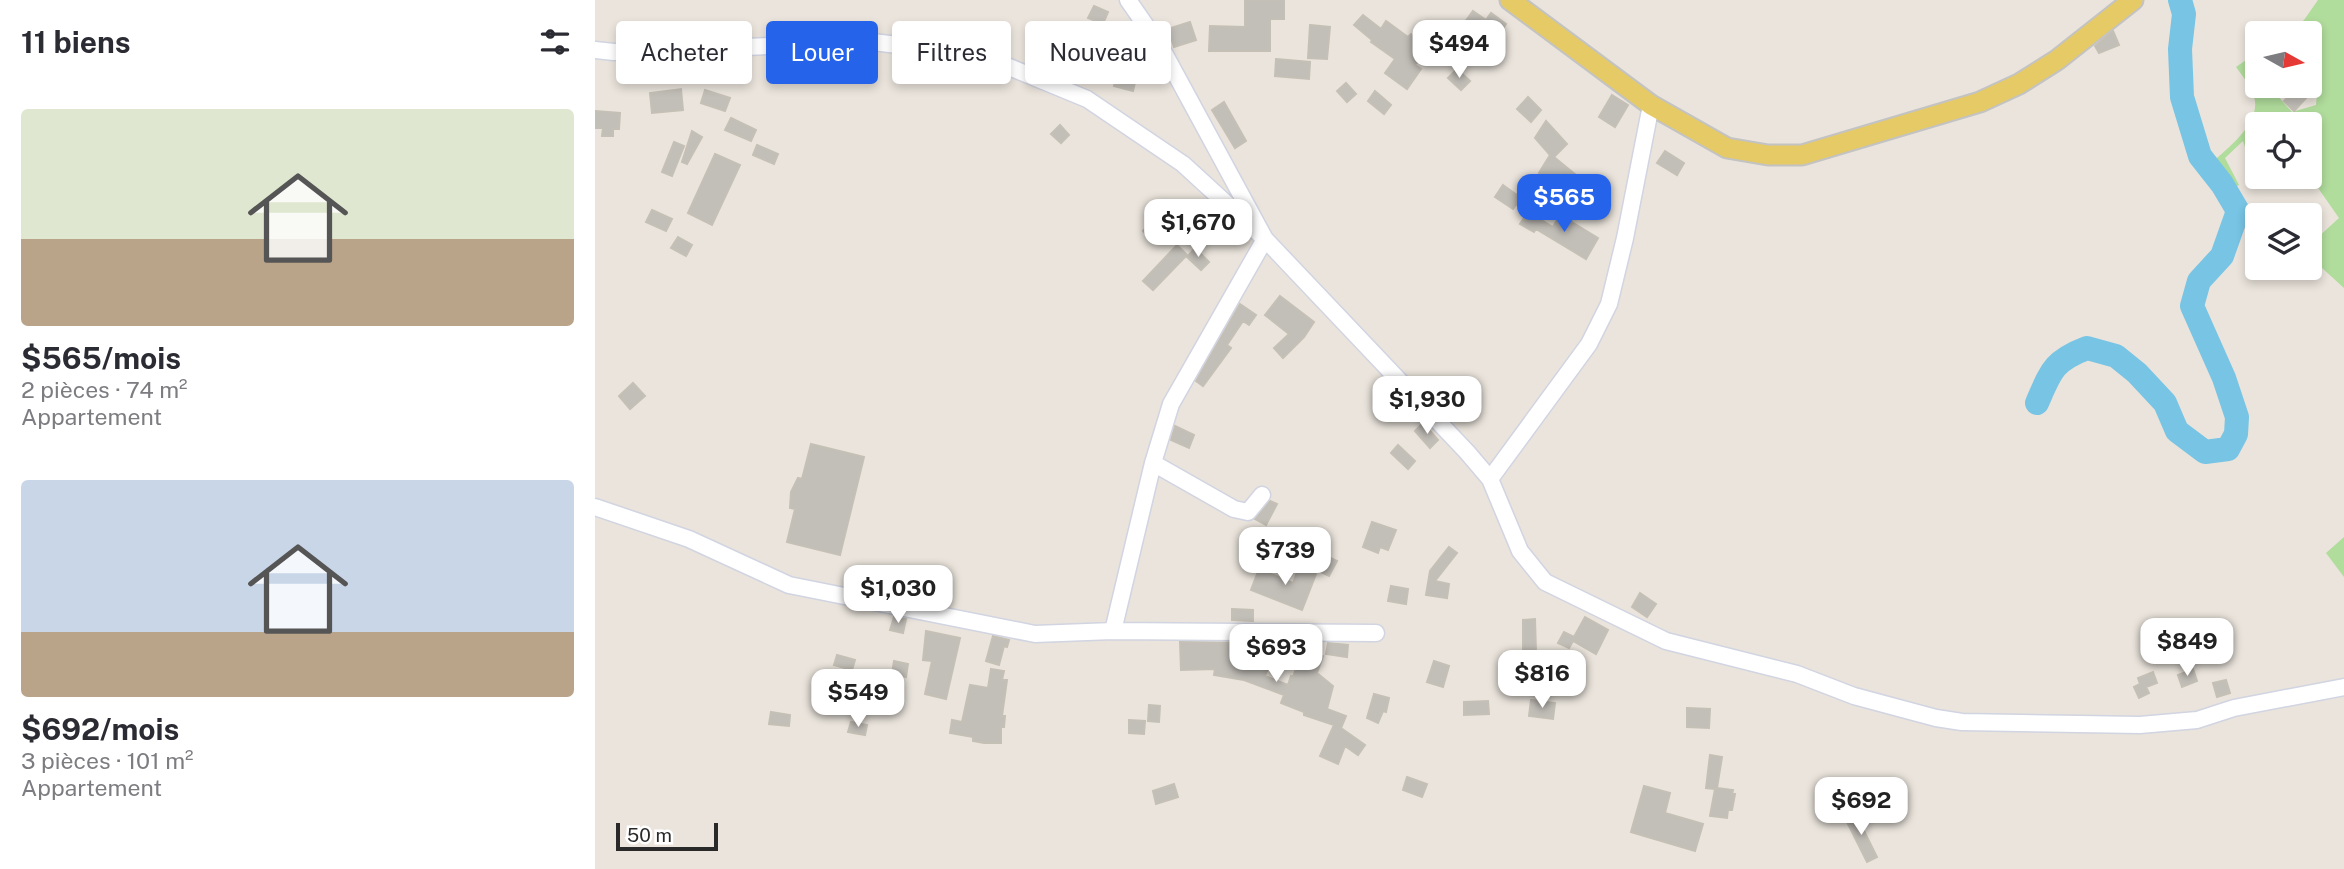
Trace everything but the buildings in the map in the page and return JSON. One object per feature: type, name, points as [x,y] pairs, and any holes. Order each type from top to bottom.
[{"type":"main road","points":[[1510,0],[1651,105],[1727,148],[1768,155],[1802,155],[1980,102],[2019,84],[2057,60],[2133,0]]},
{"type":"street","points":[[1128,0],[1162,49],[1265,239]]},
{"type":"street","points":[[595,50],[873,42],[981,55],[1087,99],[1183,164],[1265,239],[1467,452],[1490,479],[1520,551],[1545,582],[1667,641],[1797,674],[1854,696],[1936,718],[1962,722],[2140,725],[2197,720],[2234,708],[2344,687]]},
{"type":"street","points":[[1490,479],[1589,344],[1609,304],[1651,105]]},
{"type":"street","points":[[1113,631],[1153,463],[1171,404],[1265,239]]},
{"type":"street","points":[[1153,463],[1234,509],[1248,512],[1262,495]]},
{"type":"street","points":[[595,507],[689,539],[789,585],[1035,634],[1113,631],[1376,633]]},
{"type":"green space","points":[[2318,0],[2344,0],[2344,288],[2322,268],[2322,234],[2339,218],[2319,189],[2322,189],[2322,112],[2292,112],[2316,105],[2317,98],[2322,98],[2322,21],[2304,20]]},
{"type":"green space","points":[[2245,61],[2245,80],[2236,67]]},
{"type":"green space","points":[[2254,98],[2280,98],[2292,112],[2254,112]]},
{"type":"green space","points":[[2245,130],[2245,147],[2243,141],[2225,158],[2239,185],[2231,189],[2212,163]]},
{"type":"green space","points":[[2344,537],[2344,577],[2326,553]]},
{"type":"waterway","points":[[2037,403],[2055,368],[2067,358],[2087,348],[2116,356],[2137,373],[2165,403],[2177,431],[2205,452],[2228,449],[2236,434],[2237,417],[2224,378],[2192,306],[2199,281],[2222,256],[2238,211],[2222,184],[2200,156],[2182,97],[2180,49],[2184,14],[2180,0]]}]
